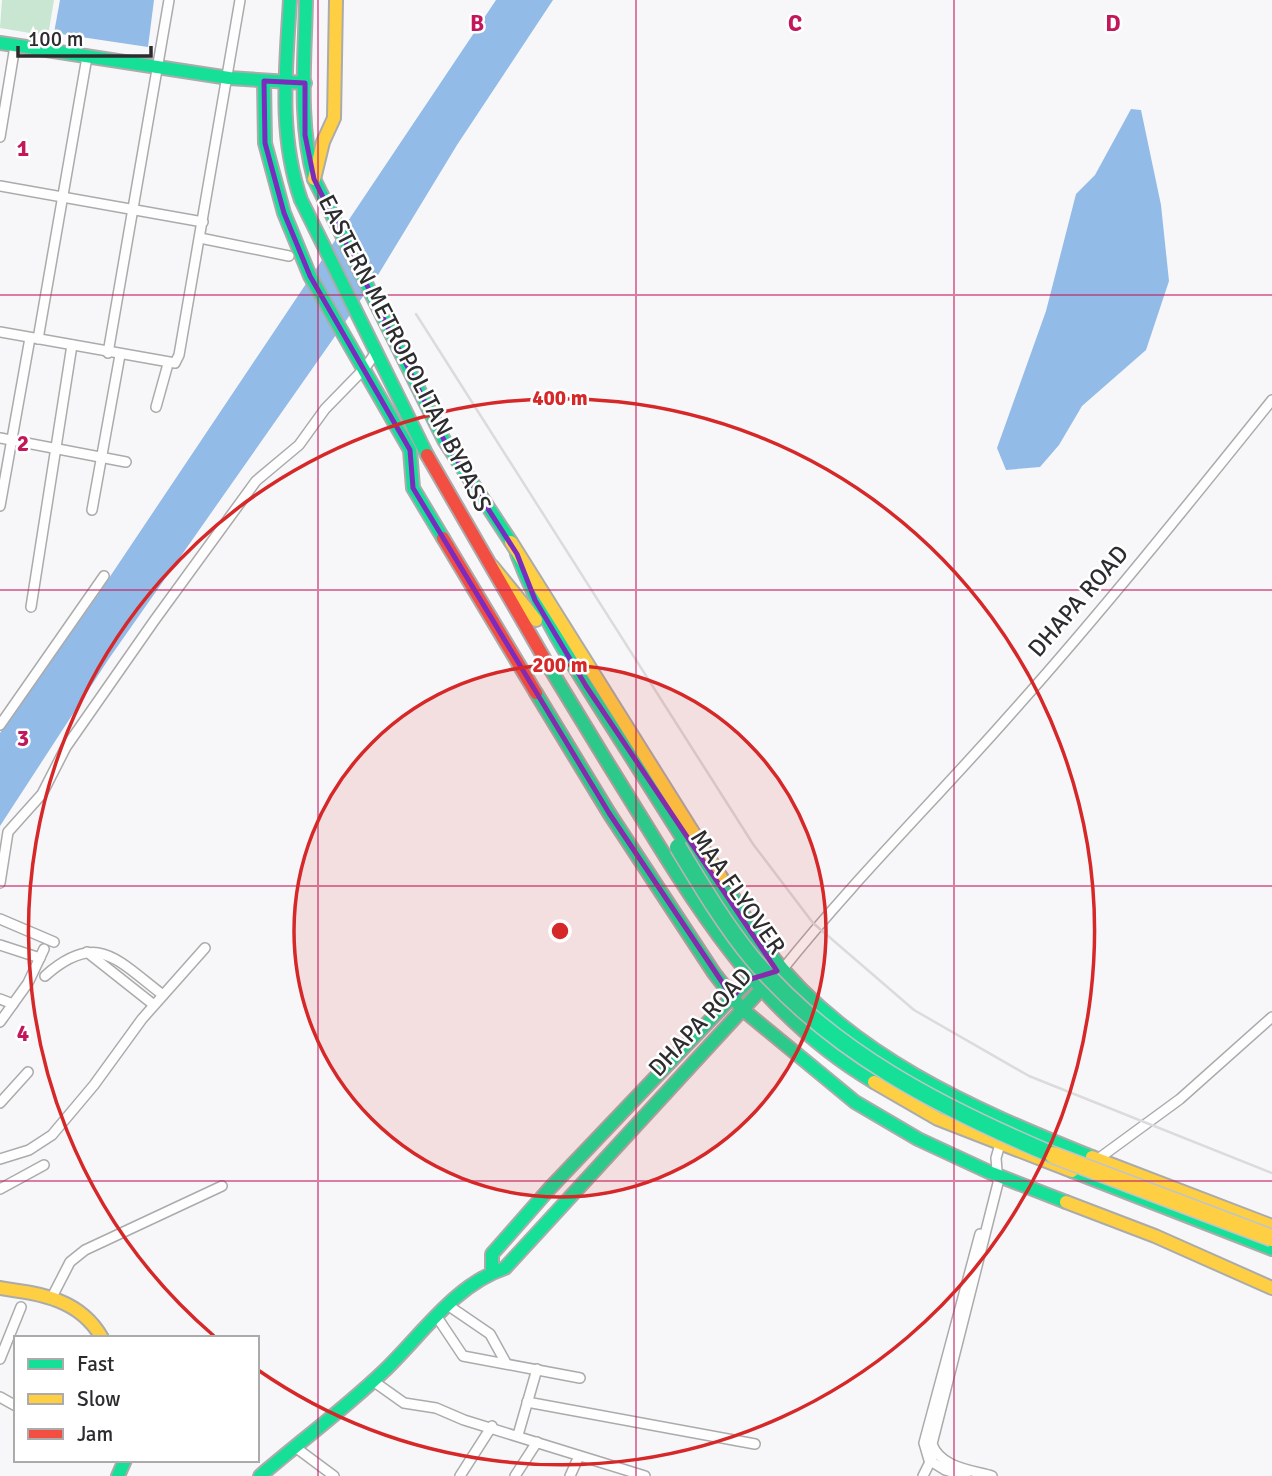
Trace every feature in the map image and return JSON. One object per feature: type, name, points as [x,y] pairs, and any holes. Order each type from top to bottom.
[{"type":"main road","name":"EASTERN METROPOLITAN BYPASS","points":[[290,0],[285,82],[285,148],[293,180],[307,212],[430,462],[563,691],[703,918],[755,984],[797,1026],[854,1070],[938,1119],[1272,1249]]},
{"type":"main road","name":"EASTERN METROPOLITAN BYPASS","points":[[306,0],[305,135],[314,179],[327,206],[444,440],[766,949],[782,970],[836,1023],[897,1067],[964,1103],[1098,1159],[1272,1226]]},
{"type":"main road","points":[[314,179],[323,142],[334,118],[336,0]]},
{"type":"main road","points":[[8,45],[229,78],[305,83]]},
{"type":"main road","points":[[264,81],[265,143],[284,213],[310,276],[410,450],[413,488],[609,813],[737,1003],[855,1102],[918,1139],[997,1175],[1155,1237],[1272,1288]]},
{"type":"main road","name":"MAA FLYOVER","points":[[517,554],[534,600],[727,926],[756,962],[815,1021],[870,1065],[923,1096],[998,1130],[1272,1238]]},
{"type":"main road","name":"MAA FLYOVER","points":[[492,566],[540,625],[679,841],[768,962],[817,1013],[875,1060],[960,1106],[1084,1159],[1272,1233]]},
{"type":"main road","name":"DHAPA ROAD","points":[[260,1476],[373,1381],[436,1317],[492,1270],[505,1268],[737,1003],[755,984],[782,970]]},
{"type":"main road","points":[[0,1288],[52,1297],[87,1314],[101,1336]]},
{"type":"street","points":[[108,353],[169,0]]},
{"type":"street","points":[[0,332],[168,364],[175,363],[179,355],[229,78],[240,0]]},
{"type":"street","points":[[0,137],[8,45]]},
{"type":"street","points":[[0,506],[63,197],[87,57]]},
{"type":"street","points":[[0,186],[203,222]]},
{"type":"street","points":[[200,238],[289,256]]},
{"type":"street","points":[[31,607],[72,345]]},
{"type":"street","points":[[0,883],[8,832],[42,794],[66,747],[154,621],[256,481],[299,445],[325,410],[365,368],[376,352]]},
{"type":"street","points":[[92,510],[120,355]]},
{"type":"street","points":[[156,407],[168,364]]},
{"type":"street","name":"DHAPA ROAD","points":[[782,970],[834,905],[1008,717],[1118,592],[1272,400]]},
{"type":"street","points":[[0,438],[126,462]]},
{"type":"street","points":[[0,725],[104,576]]},
{"type":"street","points":[[0,919],[54,942]]},
{"type":"street","points":[[0,945],[42,953],[28,983],[0,1022]]},
{"type":"street","points":[[0,1159],[29,1150],[52,1135],[101,1077],[154,1005],[205,948]]},
{"type":"street","points":[[45,976],[73,954],[87,952],[105,955],[120,963],[163,995]]},
{"type":"street","points":[[87,952],[154,1005]]},
{"type":"street","points":[[0,999],[13,1004]]},
{"type":"street","points":[[1098,1159],[1189,1091],[1272,1017]]},
{"type":"street","points":[[0,1103],[28,1072]]},
{"type":"street","points":[[966,1476],[945,1470],[932,1457],[924,1443],[997,1175],[1000,1144]]},
{"type":"street","points":[[0,1189],[44,1165]]},
{"type":"street","points":[[52,1297],[70,1262],[85,1250],[222,1186]]},
{"type":"street","points":[[449,1306],[490,1334],[506,1363]]},
{"type":"street","points":[[0,1359],[21,1307]]},
{"type":"street","points":[[436,1317],[463,1356],[580,1378]]},
{"type":"street","points":[[517,1435],[537,1369]]},
{"type":"street","points":[[373,1381],[404,1403],[436,1408],[579,1457],[645,1476]]},
{"type":"street","points":[[527,1402],[755,1444]]},
{"type":"street","points":[[460,1476],[492,1426]]},
{"type":"street","points":[[518,1475],[537,1442]]},
{"type":"street","points":[[295,1447],[334,1476]]},
{"type":"street","points":[[570,1476],[579,1457]]},
{"type":"street","points":[[923,1476],[932,1457]]},
{"type":"street","points":[[932,1457],[992,1476]]},
{"type":"highlighted area","points":[[264,81],[305,83],[305,135],[314,179],[444,440],[517,554],[535,600],[586,686],[777,971],[751,979],[732,997],[714,973],[609,813],[413,488],[410,450],[310,276],[284,213],[265,143]]},
{"type":"green space","points":[[2,0],[54,0],[48,36],[0,28]]},
{"type":"water","points":[[60,0],[154,0],[148,47],[54,33]]},
{"type":"water","points":[[496,0],[553,0],[457,145],[378,275],[108,660],[0,826],[0,733],[97,596]]},
{"type":"water","points":[[1131,109],[1141,110],[1161,205],[1169,281],[1146,350],[1082,406],[1059,445],[1040,467],[1006,470],[997,448],[1046,311],[1076,194],[1095,175]]},
{"type":"railway","points":[[416,314],[753,844],[813,923],[914,1010],[1029,1076],[1272,1173]]},
{"type":"traffic: fast","points":[[290,0],[286,126],[301,200],[427,455]]},
{"type":"traffic: fast","points":[[306,0],[304,112],[314,179],[444,440],[511,542]]},
{"type":"traffic: fast","points":[[0,43],[229,78],[305,83]]},
{"type":"traffic: fast","points":[[264,81],[265,143],[284,213],[310,276],[410,450],[413,488],[443,538]]},
{"type":"traffic: fast","points":[[517,554],[539,604],[579,675],[711,882],[768,962]]},
{"type":"traffic: fast","points":[[548,665],[669,862],[744,968],[803,1030],[874,1082]]},
{"type":"traffic: fast","points":[[536,693],[609,813],[714,973],[742,1009],[855,1102],[918,1139],[989,1172],[1066,1202]]},
{"type":"traffic: fast","points":[[678,847],[722,918],[752,958],[783,992],[817,1022],[890,1074],[930,1097],[1053,1155]]},
{"type":"traffic: fast","points":[[721,877],[767,950],[799,987],[835,1020],[874,1049],[958,1098],[1092,1157]]},
{"type":"traffic: fast","points":[[492,1270],[492,1254],[551,1187],[732,997],[751,979],[759,976]]},
{"type":"traffic: fast","points":[[260,1476],[368,1386],[454,1299],[470,1286],[505,1268],[766,984]]},
{"type":"traffic: fast","points":[[1072,1171],[1272,1249]]},
{"type":"traffic: fast","points":[[118,1476],[124,1462]]},
{"type":"traffic: slow","points":[[314,179],[323,142],[334,118],[336,0]]},
{"type":"traffic: slow","points":[[511,542],[721,877]]},
{"type":"traffic: slow","points":[[492,566],[536,620]]},
{"type":"traffic: slow","points":[[874,1082],[938,1119],[1072,1171]]},
{"type":"traffic: slow","points":[[1053,1155],[1272,1238]]},
{"type":"traffic: slow","points":[[1092,1157],[1272,1226]]},
{"type":"traffic: slow","points":[[1066,1202],[1155,1236],[1272,1288]]},
{"type":"traffic: slow","points":[[0,1288],[44,1296],[71,1307],[83,1315],[101,1336]]},
{"type":"traffic: jam","points":[[427,455],[548,665]]},
{"type":"traffic: jam","points":[[443,538],[536,693]]}]
